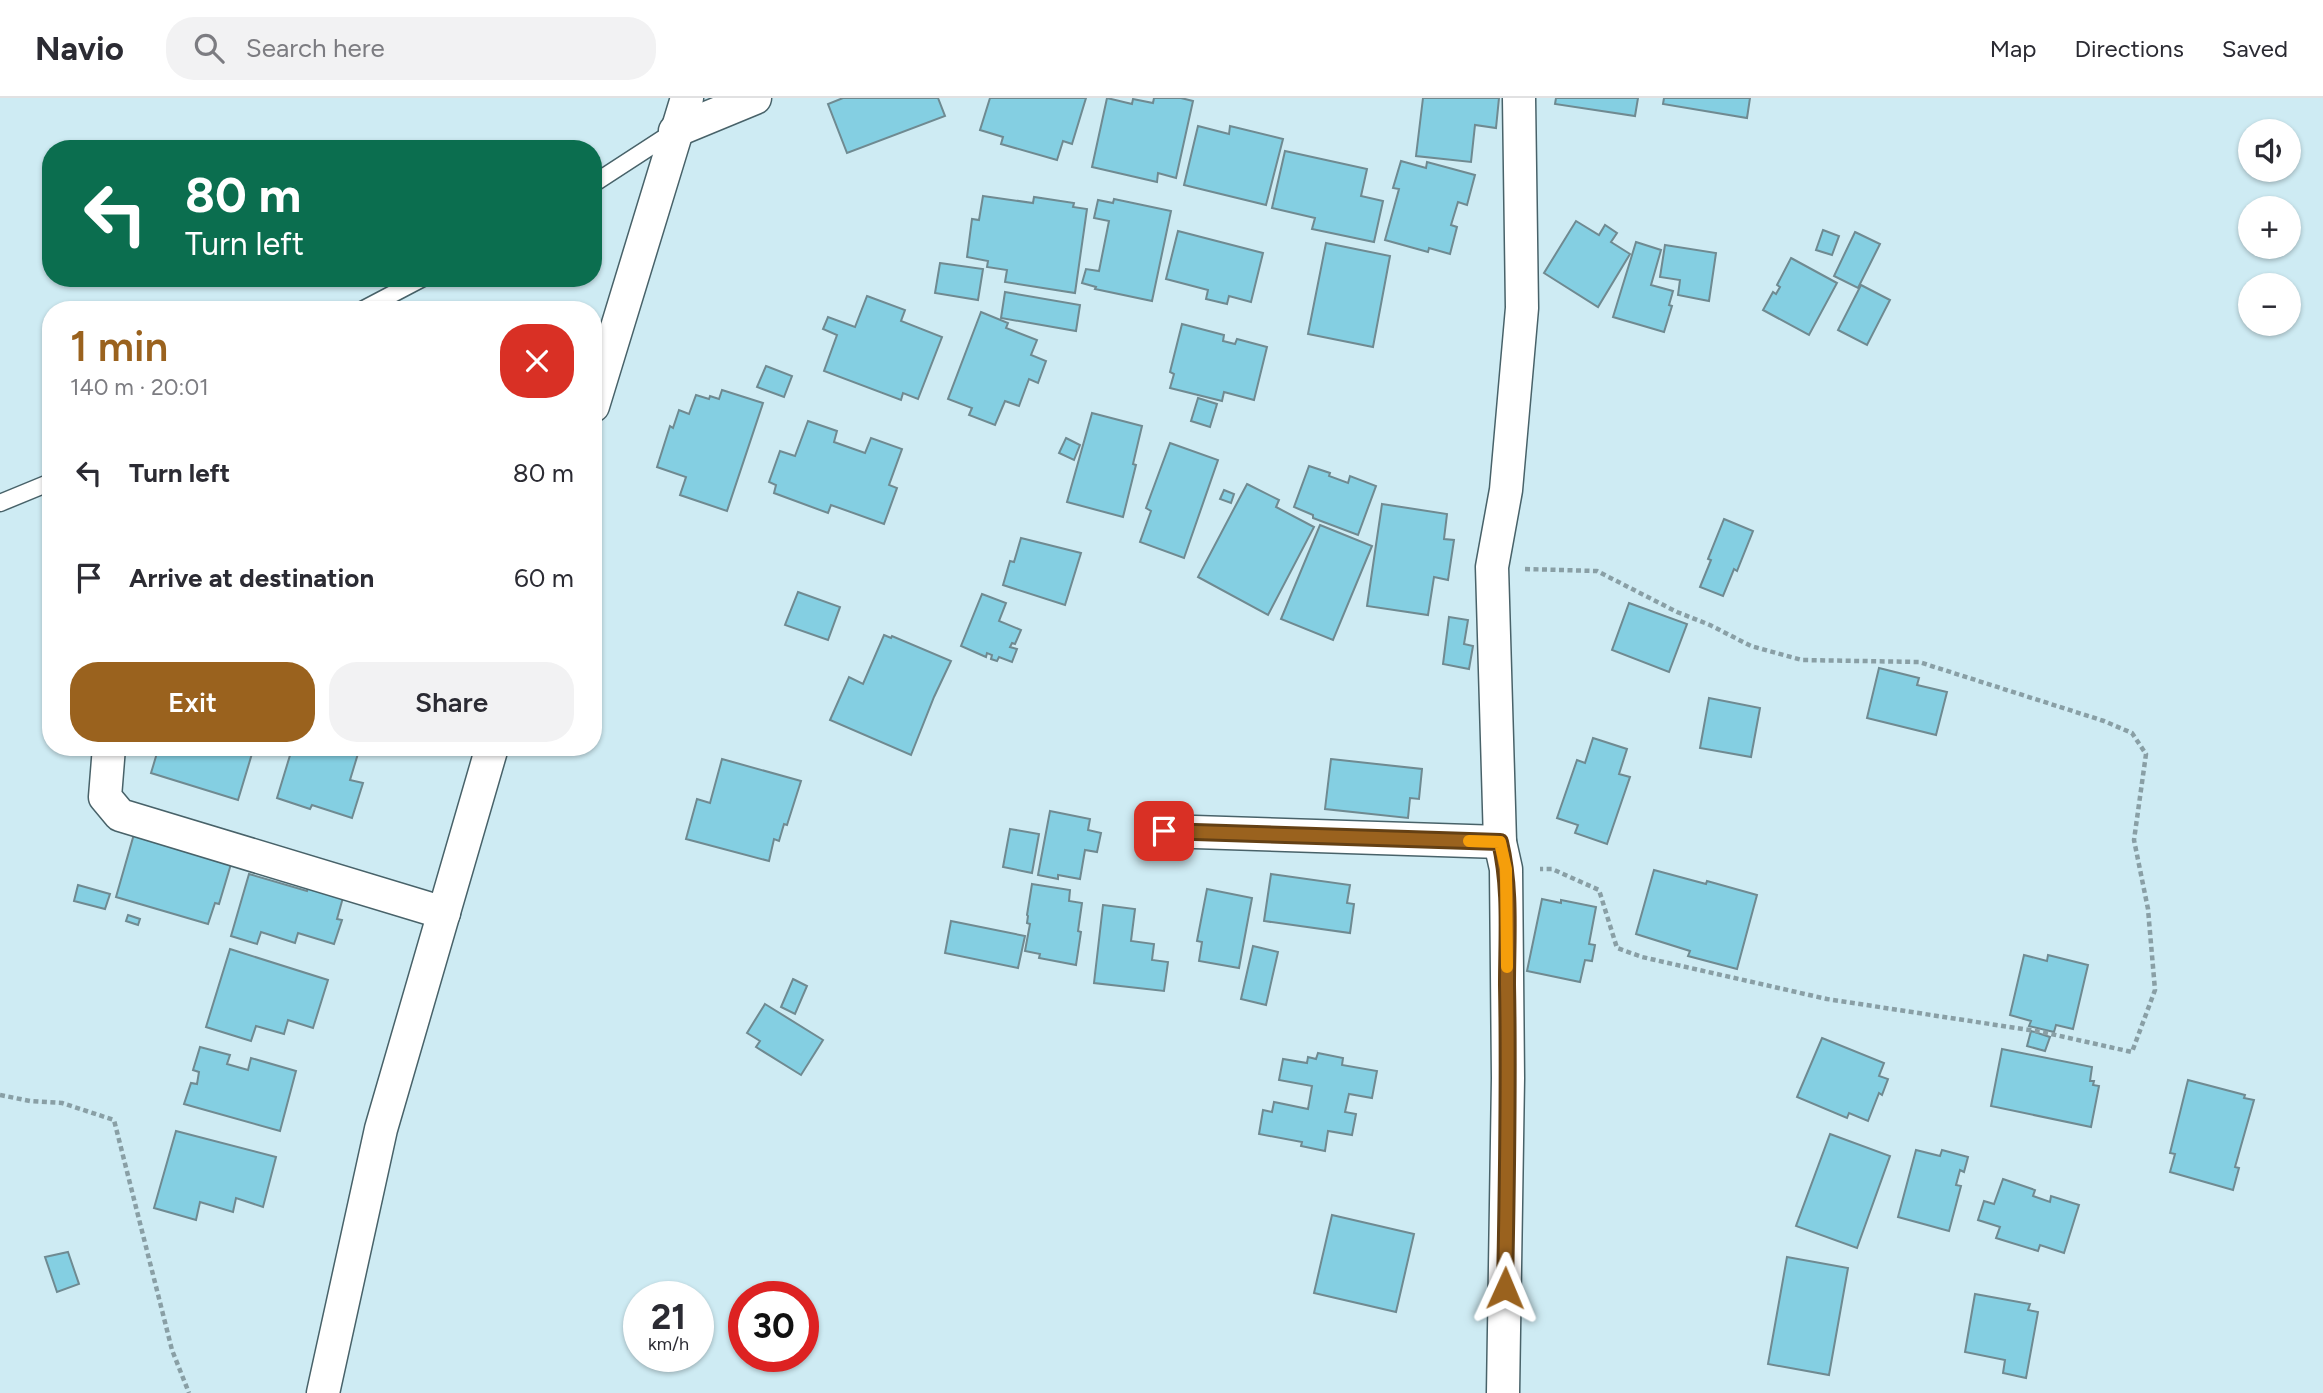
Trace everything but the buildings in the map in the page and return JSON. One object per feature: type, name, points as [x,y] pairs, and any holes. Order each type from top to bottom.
[{"type":"street","points":[[602,376],[687,98]]},
{"type":"street","points":[[676,131],[755,98]]},
{"type":"street","points":[[1503,1393],[1508,1078],[1492,567],[1506,490],[1522,308],[1519,98]]},
{"type":"street","points":[[108,756],[105,797],[120,814],[444,913]]},
{"type":"street","points":[[323,1393],[382,1129],[489,756]]},
{"type":"street","points":[[1164,831],[1503,855]]},
{"type":"lane","points":[[602,178],[676,131]]},
{"type":"lane","points":[[379,301],[406,287]]},
{"type":"lane","points":[[0,503],[42,486]]},
{"type":"path","points":[[1492,567],[1597,571],[1751,646],[1802,660],[1919,662],[2104,721],[2132,733],[2146,754],[2134,840],[2148,909],[2155,990],[2132,1052],[2042,1032],[1827,999],[1642,957],[1616,948],[1599,890],[1552,869],[1503,855]]},
{"type":"path","points":[[0,1095],[30,1101],[62,1102],[114,1120],[172,1350],[189,1393]]},
{"type":"slow traffic","points":[[1469,841],[1500,842],[1506,869],[1507,967]]},
{"type":"route","points":[[1164,831],[1500,842],[1506,869],[1507,921],[1505,1288]]}]
